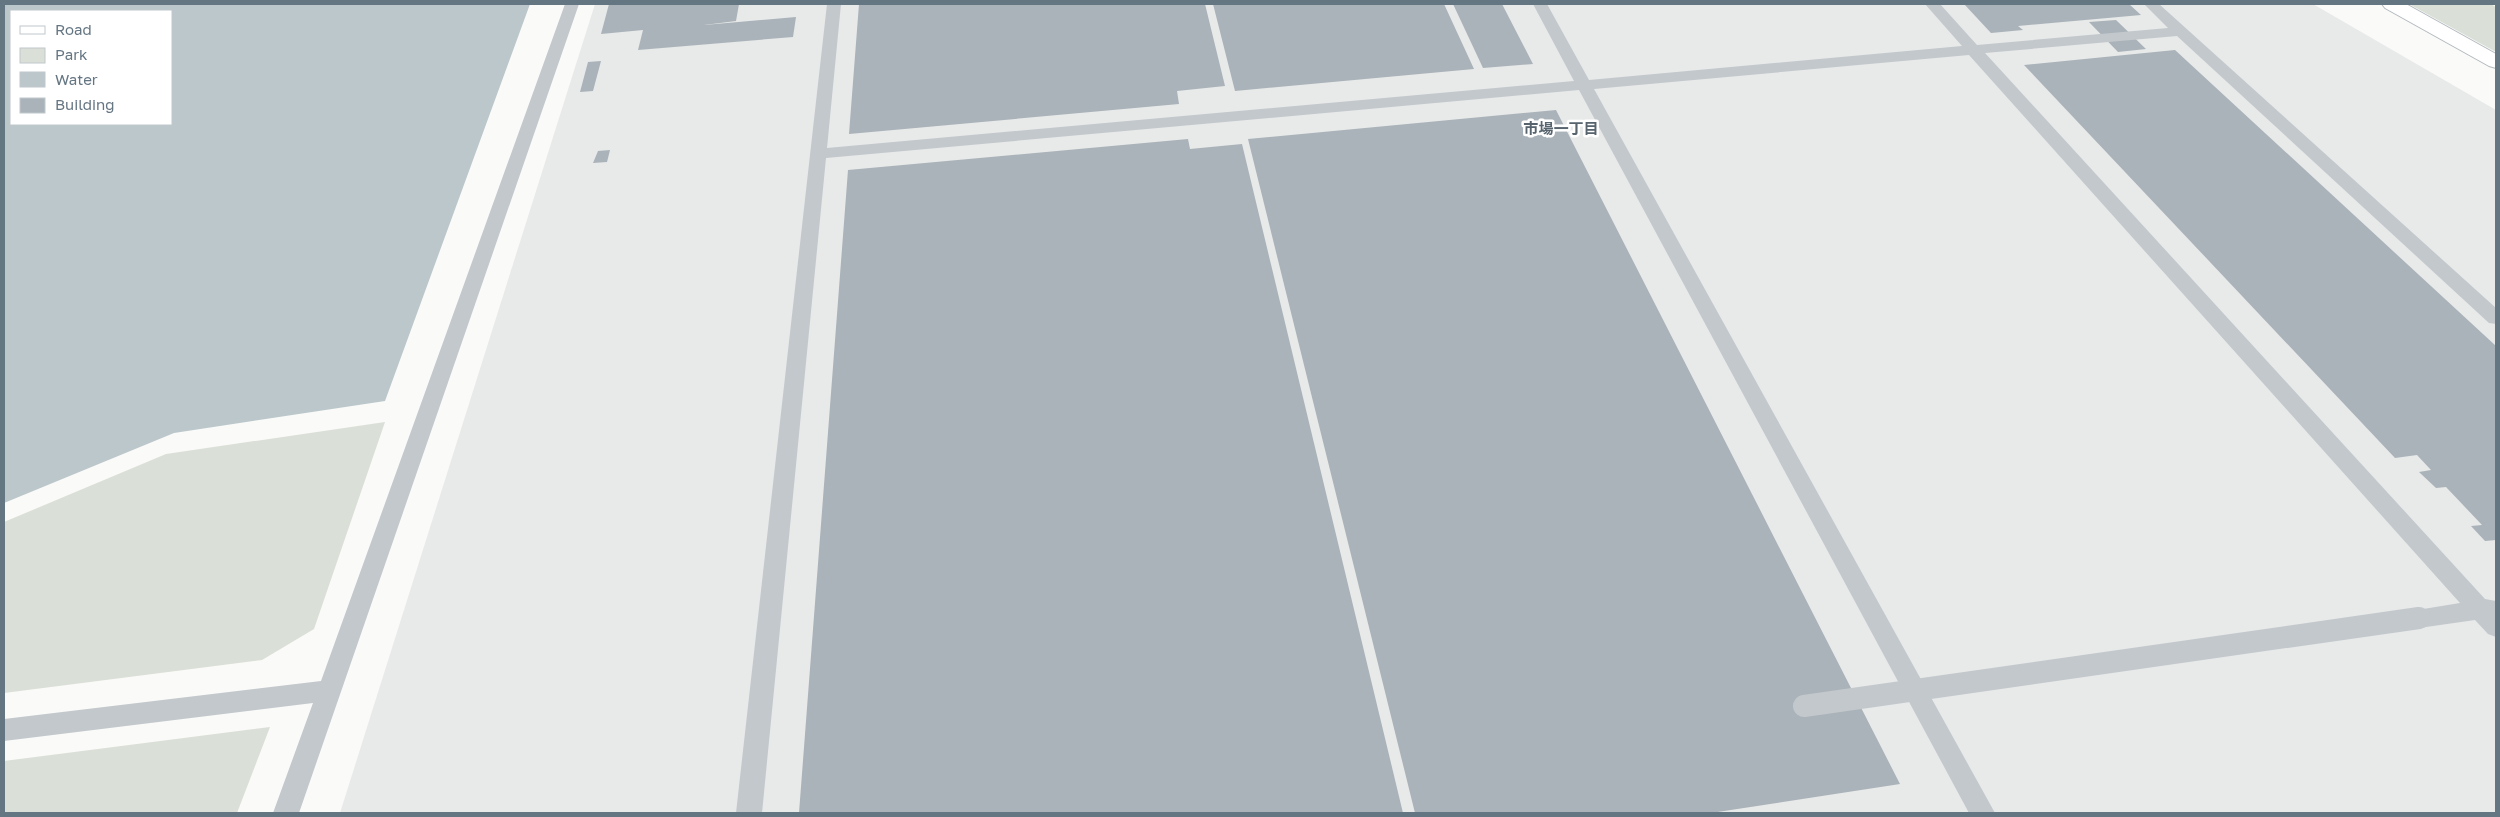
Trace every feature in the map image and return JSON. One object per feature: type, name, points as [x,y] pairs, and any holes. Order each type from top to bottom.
[{"type":"street","points":[[2392,4],[2496,62]]},
{"type":"lane","points":[[286,813],[572,4]]},
{"type":"lane","points":[[749,813],[834,4]]},
{"type":"lane","points":[[1540,4],[1982,813]]},
{"type":"lane","points":[[1932,4],[2488,608],[2496,627]]},
{"type":"lane","points":[[2151,4],[2496,318]]},
{"type":"lane","points":[[818,154],[2181,31]]},
{"type":"lane","points":[[1804,706],[2488,608]]},
{"type":"lane","points":[[4,730],[328,691]]},
{"type":"shaded area","points":[[595,4],[2313,4],[2496,110],[2496,813],[340,813]]},
{"type":"green space","points":[[2409,4],[2491,4],[2496,7],[2496,52]]},
{"type":"green space","points":[[385,422],[314,629],[262,660],[4,693],[4,522],[166,454]]},
{"type":"green space","points":[[270,727],[237,813],[4,813],[4,761]]},
{"type":"water","points":[[4,4],[530,4],[385,401],[174,433],[4,503]]},
{"type":"building","points":[[609,4],[739,4],[736,21],[704,25],[796,17],[793,37],[638,50],[643,30],[601,34]]},
{"type":"building","points":[[859,4],[1205,4],[1225,86],[1177,91],[1179,104],[849,134]]},
{"type":"building","points":[[1213,4],[1444,4],[1474,69],[1235,91]]},
{"type":"building","points":[[1453,4],[1502,4],[1533,64],[1483,68]]},
{"type":"building","points":[[1964,4],[2129,4],[2141,15],[2018,26],[2023,30],[1991,33]]},
{"type":"building","points":[[2116,20],[2146,49],[2118,52],[2089,22]]},
{"type":"building","points":[[2175,50],[2496,346],[2496,540],[2485,541],[2471,526],[2482,525],[2446,487],[2436,488],[2419,472],[2431,470],[2417,455],[2395,458],[2024,65]]},
{"type":"building","points":[[601,61],[593,91],[580,92],[588,62]]},
{"type":"building","points":[[1556,110],[1900,784],[1711,813],[1415,813],[1248,139]]},
{"type":"building","points":[[1188,139],[1190,149],[1242,144],[1403,813],[799,813],[848,170]]},
{"type":"building","points":[[610,150],[607,162],[593,163],[598,151]]},
{"type":"district","name":"市場一丁目","points":[[1561,129]]}]
